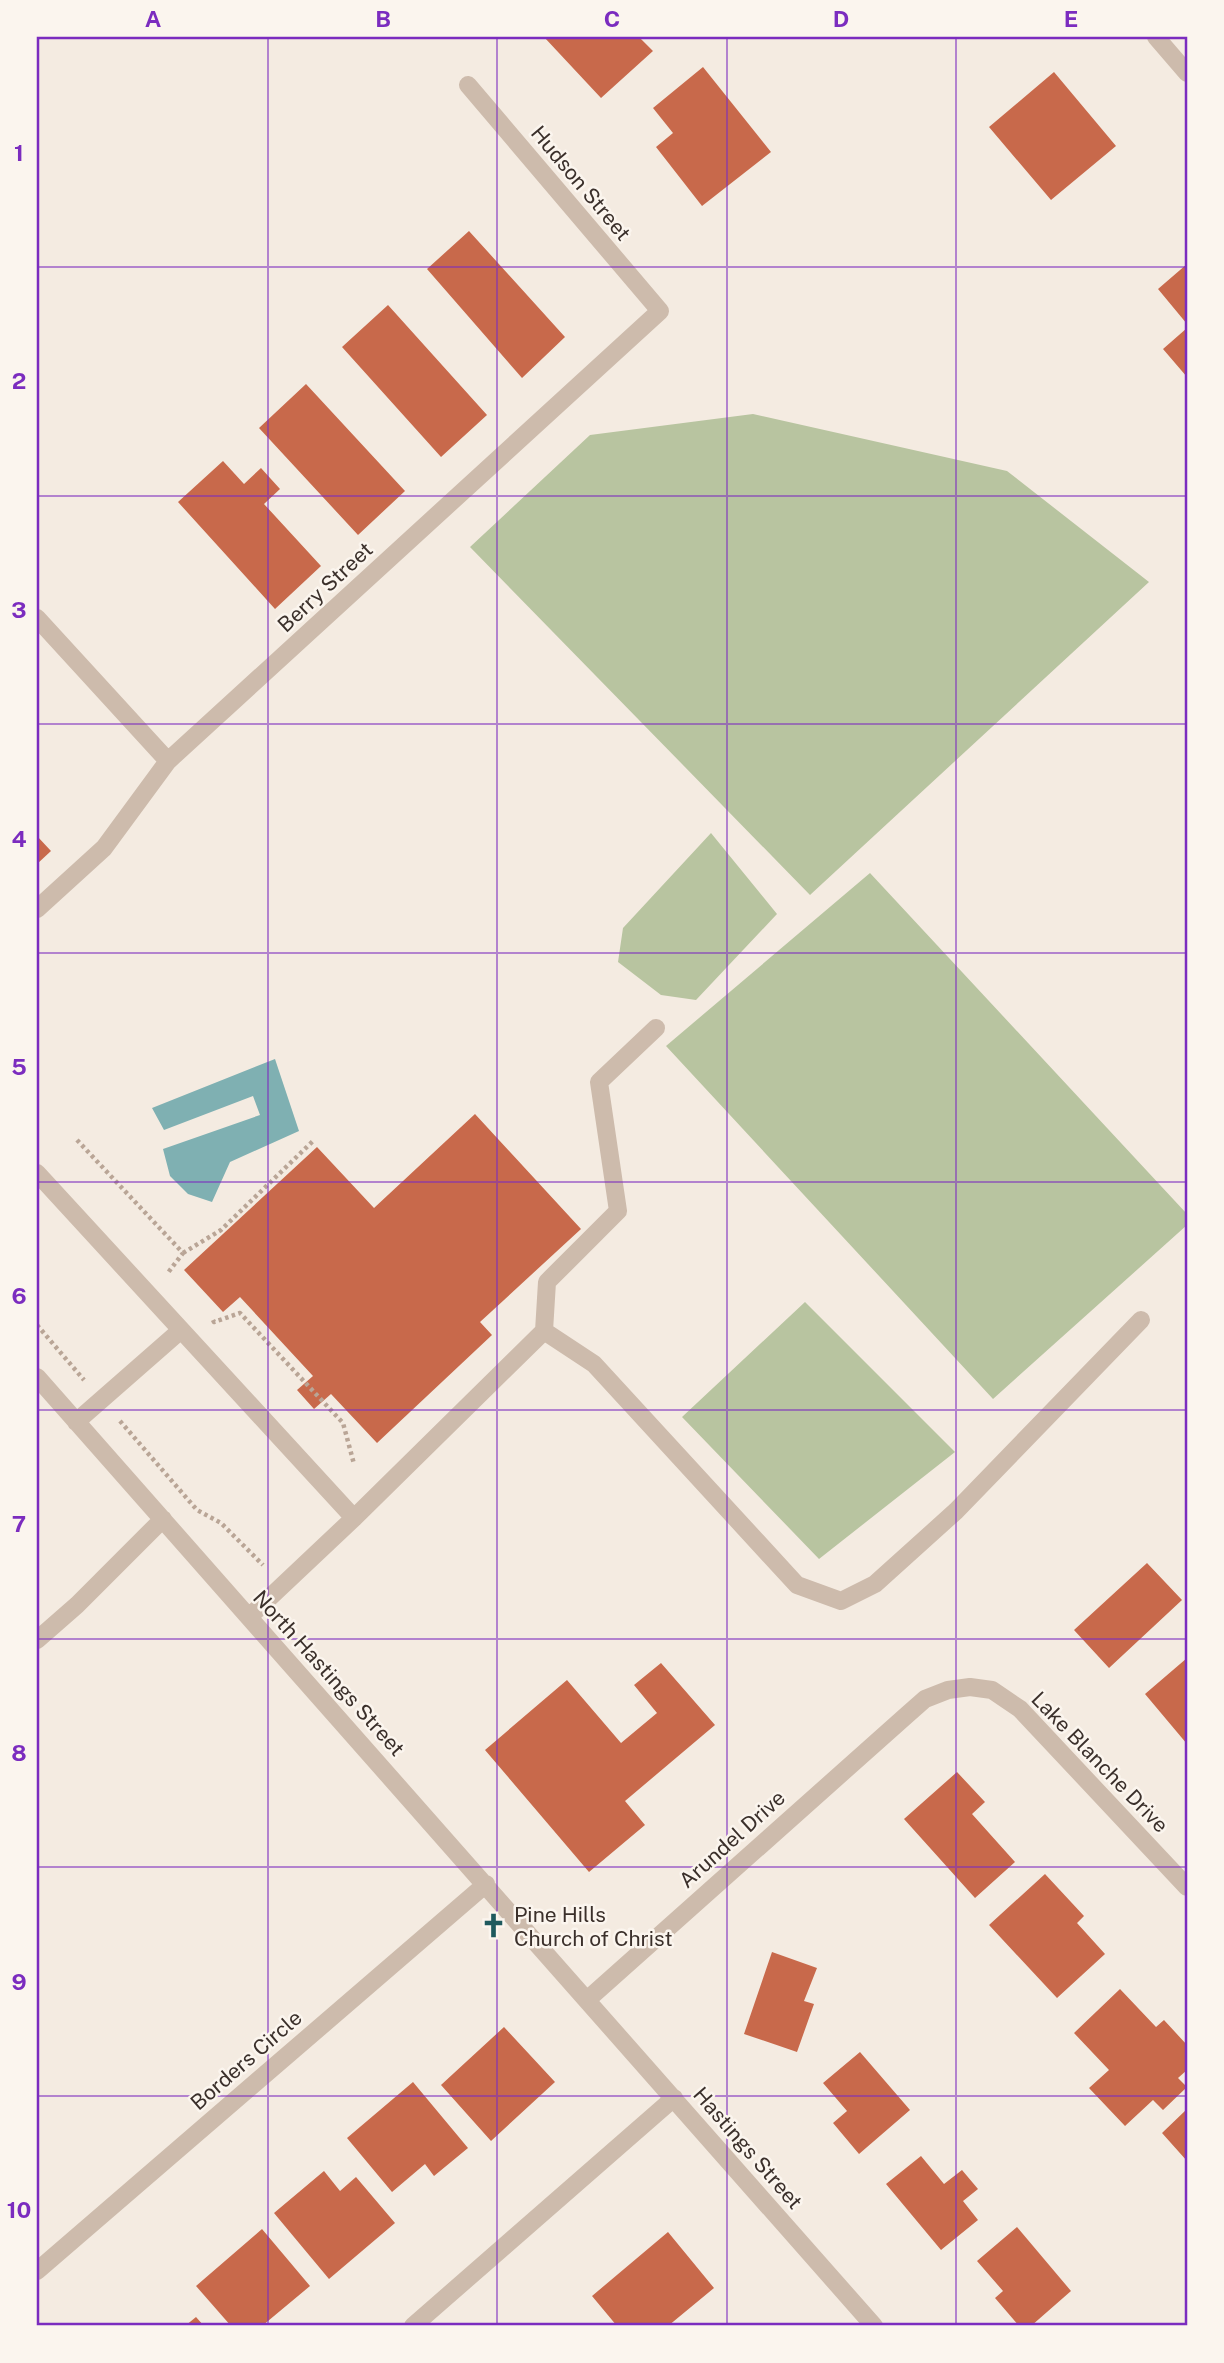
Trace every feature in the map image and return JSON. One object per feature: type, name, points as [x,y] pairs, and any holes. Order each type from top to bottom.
[{"type":"street","points":[[1156,37],[1187,74]]},
{"type":"street","name":"Hudson Street","points":[[468,85],[660,311]]},
{"type":"street","name":"Berry Street","points":[[37,909],[103,848],[168,761],[660,311]]},
{"type":"street","points":[[37,618],[168,761]]},
{"type":"street","points":[[249,1617],[544,1331],[547,1282],[618,1211],[599,1082],[656,1028]]},
{"type":"street","points":[[37,1173],[354,1518]]},
{"type":"street","points":[[544,1331],[594,1364],[797,1585],[841,1601],[876,1584],[956,1511],[1141,1320]]},
{"type":"street","points":[[76,1422],[181,1330]]},
{"type":"street","name":"North Hastings Street","points":[[37,1377],[587,2000]]},
{"type":"street","points":[[37,1640],[77,1605],[163,1519]]},
{"type":"street","name":"Arundel Drive","points":[[587,2000],[925,1699],[948,1690],[970,1687]]},
{"type":"street","name":"Lake Blanche Drive","points":[[970,1687],[992,1690],[1020,1709],[1187,1887]]},
{"type":"street","name":"Borders Circle","points":[[37,2271],[486,1884]]},
{"type":"street","name":"Hastings Street","points":[[587,2000],[874,2326]]},
{"type":"street","points":[[413,2326],[674,2098]]},
{"type":"path","points":[[77,1140],[183,1253]]},
{"type":"path","points":[[176,1283],[167,1273],[183,1253],[222,1230],[313,1141]]},
{"type":"path","points":[[209,1316],[214,1322],[240,1313],[342,1423],[354,1464]]},
{"type":"path","points":[[37,1325],[197,1510],[221,1523],[267,1570]]},
{"type":"green space","points":[[753,414],[1007,471],[1149,582],[810,895],[470,547],[590,435]]},
{"type":"green space","points":[[711,833],[777,914],[696,1000],[661,995],[618,962],[623,928]]},
{"type":"green space","points":[[870,873],[1187,1214],[1187,1225],[993,1399],[666,1046]]},
{"type":"green space","points":[[805,1302],[955,1452],[819,1559],[682,1417]]},
{"type":"water","points":[[275,1059],[299,1131],[230,1162],[212,1202],[188,1194],[170,1176],[163,1149],[260,1115],[253,1096],[164,1130],[152,1108]]},
{"type":"building","points":[[544,37],[639,37],[653,51],[601,98]]},
{"type":"building","points":[[703,67],[771,152],[702,206],[656,147],[673,133],[653,108]]},
{"type":"building","points":[[1054,72],[1116,146],[1051,200],[989,127]]},
{"type":"building","points":[[469,231],[565,337],[522,378],[427,269]]},
{"type":"building","points":[[1187,264],[1187,324],[1158,289]]},
{"type":"building","points":[[388,305],[487,415],[441,457],[342,347]]},
{"type":"building","points":[[1187,328],[1187,377],[1163,349]]},
{"type":"building","points":[[306,384],[405,491],[358,535],[259,428]]},
{"type":"building","points":[[223,461],[244,484],[261,468],[280,489],[264,504],[321,566],[275,609],[178,502]]},
{"type":"building","points":[[37,836],[51,851],[37,864]]},
{"type":"building","points":[[475,1114],[581,1229],[480,1322],[492,1335],[377,1443],[331,1394],[314,1409],[297,1390],[313,1376],[240,1297],[223,1312],[184,1270],[317,1147],[374,1208]]},
{"type":"building","points":[[1147,1563],[1182,1600],[1109,1668],[1074,1630]]},
{"type":"building","points":[[1187,1658],[1187,1744],[1145,1694]]},
{"type":"building","points":[[661,1663],[715,1725],[625,1801],[645,1825],[589,1872],[485,1750],[567,1680],[621,1743],[657,1713],[634,1685]]},
{"type":"building","points":[[957,1772],[985,1802],[972,1814],[1015,1862],[975,1898],[904,1819]]},
{"type":"building","points":[[1045,1874],[1084,1916],[1077,1923],[1105,1954],[1057,1998],[989,1925]]},
{"type":"building","points":[[772,1952],[817,1968],[804,2001],[814,2004],[797,2052],[744,2034]]},
{"type":"building","points":[[1120,1989],[1156,2027],[1164,2020],[1187,2045],[1187,2070],[1178,2078],[1187,2087],[1163,2110],[1153,2100],[1125,2126],[1089,2088],[1109,2070],[1074,2033]]},
{"type":"building","points":[[504,2027],[555,2082],[491,2141],[441,2085]]},
{"type":"building","points":[[860,2052],[910,2110],[859,2154],[833,2123],[847,2111],[823,2083]]},
{"type":"building","points":[[413,2082],[468,2148],[434,2176],[425,2164],[392,2192],[347,2138]]},
{"type":"building","points":[[1187,2109],[1187,2161],[1162,2133]]},
{"type":"building","points":[[921,2156],[944,2184],[962,2170],[978,2189],[963,2201],[978,2220],[941,2250],[886,2184]]},
{"type":"building","points":[[324,2171],[340,2191],[356,2177],[395,2223],[329,2279],[274,2213]]},
{"type":"building","points":[[1017,2227],[1071,2291],[1031,2326],[1019,2326],[995,2298],[1003,2291],[977,2261]]},
{"type":"building","points":[[262,2229],[310,2286],[262,2326],[231,2326],[196,2286]]},
{"type":"building","points":[[668,2232],[714,2288],[668,2326],[617,2326],[592,2296]]},
{"type":"building","points":[[196,2317],[204,2326],[185,2326]]},
{"type":"place","name":"Pine Hills Church of Christ","points":[[494,1926]]}]
